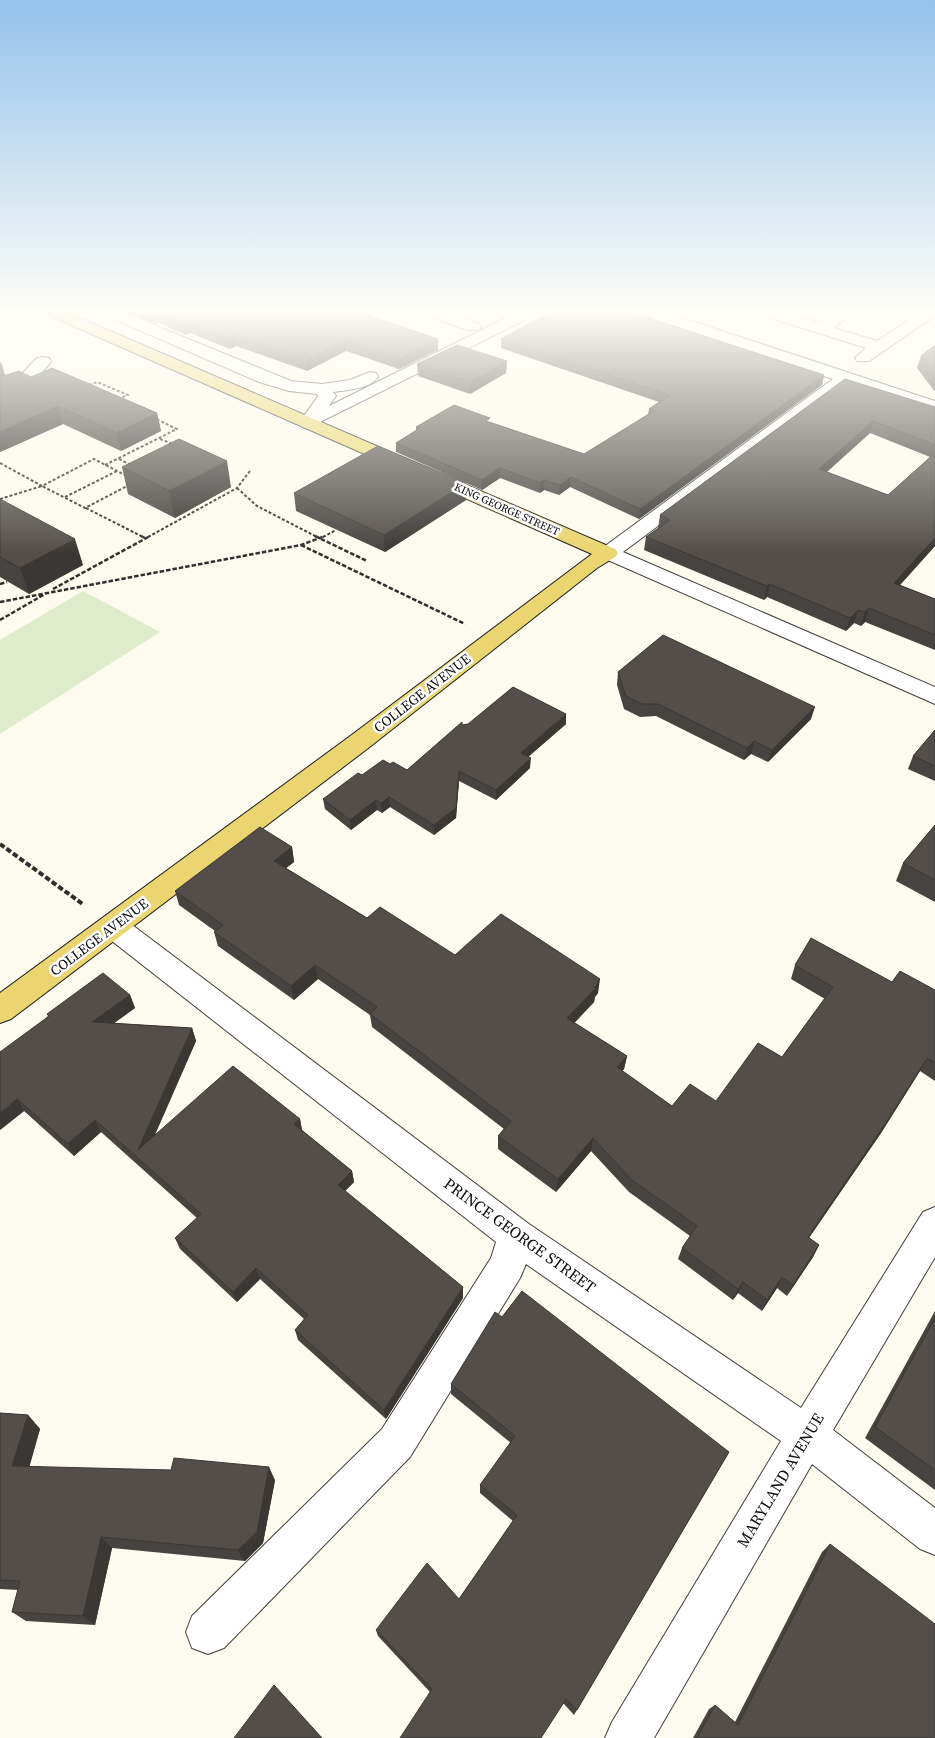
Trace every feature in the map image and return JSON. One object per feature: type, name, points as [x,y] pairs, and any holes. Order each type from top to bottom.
[{"type":"main road","name":"KING GEORGE STREET","points":[[237,392],[608,553]]},
{"type":"main road","name":"COLLEGE AVENUE","points":[[0,1010],[358,743],[590,564],[608,553]]},
{"type":"street","points":[[308,423],[327,396],[324,392]]},
{"type":"street","points":[[308,423],[370,392]]},
{"type":"street","name":"COLLEGE AVENUE","points":[[608,553],[821,392]]},
{"type":"street","points":[[899,392],[935,407]]},
{"type":"street","name":"KING GEORGE STREET","points":[[608,553],[935,696]]},
{"type":"street","name":"PRINCE GEORGE STREET","points":[[113,926],[516,1236],[807,1435],[935,1534]]},
{"type":"street","name":"MARYLAND AVENUE","points":[[628,1738],[807,1435],[935,1224]]},
{"type":"street","points":[[208,1632],[396,1443],[507,1266],[516,1236]]},
{"type":"path","points":[[121,392],[128,395],[116,400],[124,404]]},
{"type":"path","points":[[105,465],[177,429],[151,417]]},
{"type":"path","points":[[160,438],[175,445]]},
{"type":"path","points":[[118,458],[134,466]]},
{"type":"path","points":[[0,499],[42,486],[94,459],[130,478]]},
{"type":"path","points":[[0,463],[145,538]]},
{"type":"path","points":[[64,497],[117,471]]},
{"type":"path","points":[[0,620],[237,488],[250,471]]},
{"type":"path","points":[[85,508],[136,481]]},
{"type":"path","points":[[237,488],[257,506],[280,519],[367,561]]},
{"type":"path","points":[[0,602],[49,591],[301,545],[336,530]]},
{"type":"path","points":[[301,545],[470,627]]},
{"type":"path","points":[[0,584],[7,582]]},
{"type":"path","points":[[0,844],[113,926]]},
{"type":"green space","points":[[83,591],[160,632],[0,734],[0,640]]},
{"type":"building","points":[[0,392],[108,392],[157,413],[117,433],[58,406],[0,432]]},
{"type":"building","points":[[661,392],[801,392],[640,509],[571,477],[560,485],[544,480],[540,483],[500,468],[482,480],[396,443],[420,428],[416,427],[454,405],[490,418],[486,421],[584,454],[654,411],[649,409],[670,395]]},
{"type":"building","points":[[827,392],[887,392],[935,407],[935,445],[873,421],[819,469],[888,495],[935,453],[935,538],[894,583],[935,599],[935,635],[869,608],[865,612],[858,610],[850,618],[770,584],[767,586],[646,537],[670,520],[660,515]]},
{"type":"building","points":[[179,439],[227,461],[169,491],[122,467]]},
{"type":"building","points":[[378,446],[466,483],[384,535],[294,493]]},
{"type":"building","points":[[0,499],[75,539],[20,568],[0,557]]},
{"type":"building","points":[[663,635],[815,707],[772,750],[754,741],[747,748],[658,704],[642,704],[626,696],[618,672]]},
{"type":"building","points":[[513,687],[566,714],[521,753],[531,758],[496,790],[459,771],[456,808],[434,825],[389,797],[381,803],[376,800],[350,820],[323,799],[358,773],[362,775],[383,760],[390,764],[393,762],[407,770],[462,722],[462,725],[468,724]]},
{"type":"building","points":[[935,730],[935,766],[913,756]]},
{"type":"building","points":[[935,825],[935,880],[903,863]]},
{"type":"building","points":[[260,827],[292,847],[274,861],[367,918],[380,907],[455,955],[501,914],[600,979],[593,986],[596,988],[567,1018],[627,1056],[617,1067],[672,1106],[690,1084],[716,1101],[758,1043],[782,1057],[833,987],[795,965],[811,938],[892,982],[900,971],[935,990],[935,1063],[927,1058],[888,1120],[808,1237],[819,1245],[793,1285],[782,1277],[767,1300],[743,1282],[738,1289],[682,1248],[697,1226],[632,1180],[593,1138],[558,1179],[498,1136],[511,1121],[370,1014],[377,1007],[315,965],[291,986],[214,932],[223,925],[175,891]]},
{"type":"building","points":[[103,973],[130,995],[92,1022],[192,1028],[138,1150],[233,1066],[300,1119],[294,1124],[352,1171],[338,1185],[463,1287],[384,1410],[295,1330],[308,1315],[256,1268],[233,1292],[175,1238],[201,1214],[95,1120],[68,1144],[17,1099],[0,1113],[0,1052],[49,1016],[47,1014]]},
{"type":"building","points":[[522,1291],[729,1452],[577,1710],[566,1699],[541,1738],[400,1738],[432,1689],[376,1630],[427,1563],[459,1599],[517,1515],[480,1485],[515,1436],[451,1384],[495,1312],[502,1317]]},
{"type":"building","points":[[935,1318],[935,1470],[875,1427]]},
{"type":"building","points":[[0,1413],[28,1415],[12,1466],[171,1470],[174,1458],[269,1467],[257,1532],[238,1550],[101,1537],[83,1616],[12,1612],[20,1581],[0,1580]]},
{"type":"building","points":[[830,1544],[935,1624],[935,1738],[697,1738],[715,1705],[738,1725]]},
{"type":"building","points":[[274,1685],[322,1738],[234,1738]]}]
